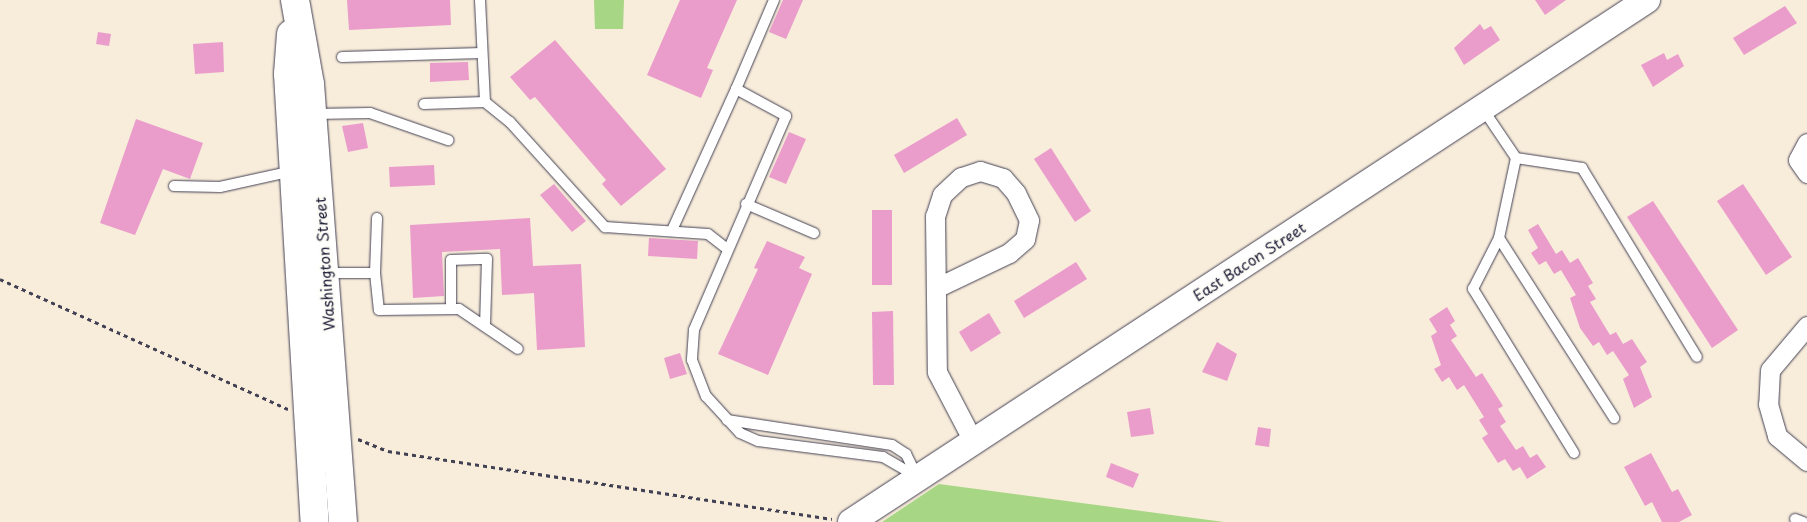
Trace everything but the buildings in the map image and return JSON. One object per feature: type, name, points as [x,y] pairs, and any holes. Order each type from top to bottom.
[{"type":"main road","name":"East Bacon Street","points":[[851,522],[1647,0]]},
{"type":"main road","name":"Washington Street","points":[[298,3],[313,114],[343,522]]},
{"type":"main road","name":"Washington Street","points":[[298,3],[288,74],[306,418],[315,522]]},
{"type":"street","points":[[1807,142],[1798,160],[1807,173]]},
{"type":"street","points":[[938,287],[1009,252],[1025,239],[1029,220],[1016,193],[1003,178],[980,171],[961,177],[942,195],[934,216],[938,287],[937,372],[973,441]]},
{"type":"street","points":[[1807,326],[1770,370],[1768,404],[1777,436],[1807,461]]},
{"type":"lane","points":[[480,0],[485,102]]},
{"type":"lane","points":[[673,228],[774,0]]},
{"type":"lane","points":[[342,57],[482,53]]},
{"type":"lane","points":[[736,89],[786,116],[726,248],[694,330],[692,360],[706,396],[727,420],[758,441],[883,457],[918,478]]},
{"type":"lane","points":[[424,104],[485,102],[510,122],[605,227],[673,228],[708,234],[726,248]]},
{"type":"lane","points":[[1483,109],[1516,158],[1499,238],[1473,289],[1574,453]]},
{"type":"lane","points":[[313,114],[370,113],[448,140]]},
{"type":"lane","points":[[1516,158],[1582,168],[1697,357]]},
{"type":"lane","points":[[174,186],[220,187],[293,171]]},
{"type":"lane","points":[[746,204],[814,233]]},
{"type":"lane","points":[[377,218],[375,273],[379,310],[459,309],[518,349]]},
{"type":"lane","points":[[1499,238],[1614,418]]},
{"type":"lane","points":[[451,309],[451,260],[487,259],[485,326]]},
{"type":"lane","points":[[326,273],[375,273]]},
{"type":"lane","points":[[727,420],[892,445],[906,454],[918,478]]},
{"type":"path","points":[[0,279],[306,418]]},
{"type":"path","points":[[336,430],[388,451],[851,522]]},
{"type":"green space","points":[[594,0],[624,0],[623,29],[595,29]]},
{"type":"green space","points":[[939,484],[1224,522],[882,522]]}]
